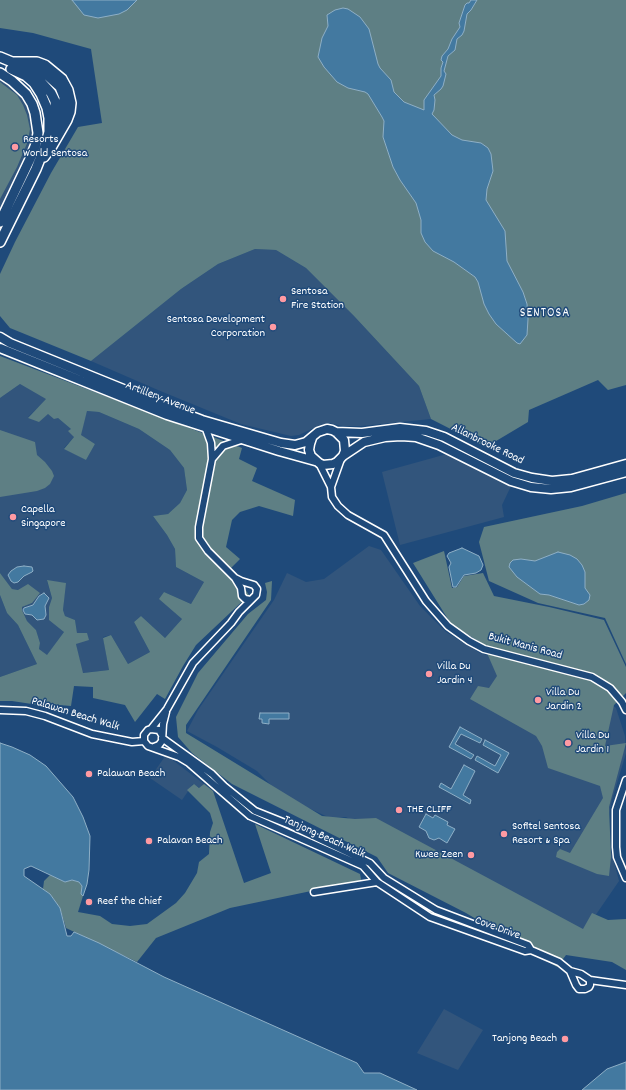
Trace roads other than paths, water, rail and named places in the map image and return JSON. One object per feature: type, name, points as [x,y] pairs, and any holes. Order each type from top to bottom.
[{"type":"main road","points":[[0,58],[12,65],[30,86],[40,102],[45,125],[45,146]]},
{"type":"main road","points":[[0,62],[33,73],[50,85]]},
{"type":"main road","points":[[12,65],[23,62],[37,62],[45,65],[57,74],[68,90],[71,103],[70,112],[52,146],[36,169]]},
{"type":"main road","points":[[23,62],[41,70],[50,85],[53,97],[64,113],[62,129]]},
{"type":"main road","points":[[0,73],[12,81],[26,94],[35,113],[38,133],[36,144],[30,159],[0,222]]},
{"type":"main road","points":[[0,242],[36,169],[45,146],[53,135],[59,104]]},
{"type":"street","name":"Artillery Avenue","points":[[0,337],[10,343],[202,420],[282,443],[299,444],[306,442],[322,430],[332,430],[336,432]]},
{"type":"street","name":"Artillery Avenue","points":[[0,348],[167,415],[240,440],[323,465],[333,464],[342,457]]},
{"type":"street","name":"Allanbrooke Road","points":[[336,432],[362,433],[400,428],[426,431],[444,437],[514,473],[552,481],[572,479],[626,464]]},
{"type":"street","points":[[206,429],[211,443],[212,459],[198,527],[199,538],[208,551],[236,578],[241,588],[242,596],[239,612]]},
{"type":"street","points":[[331,487],[345,445],[344,440],[336,432]]},
{"type":"street","name":"Allanbrooke Road","points":[[342,457],[364,442],[379,438],[401,436],[416,437],[439,445],[511,481],[531,487],[551,489],[571,487],[626,472]]},
{"type":"street","points":[[312,438],[310,444],[312,456],[331,487]]},
{"type":"street","points":[[212,459],[223,446],[240,440]]},
{"type":"street","name":"Bukit Manis Road","points":[[331,487],[332,497],[338,506],[348,515],[384,535],[426,602],[448,626],[469,641],[484,649],[592,677],[610,688],[622,702],[626,710]]},
{"type":"street","points":[[167,709],[161,743],[154,747],[148,746],[144,741],[144,735],[151,729],[167,709],[193,663],[231,623],[250,600],[255,597],[257,590],[254,585],[236,578]]},
{"type":"street","points":[[241,588],[247,583]]},
{"type":"street","points":[[242,596],[245,599],[250,600]]},
{"type":"street","name":"Palawan Beach Walk","points":[[0,710],[26,711],[45,716],[92,734],[132,742],[144,741]]},
{"type":"street","points":[[151,729],[156,729],[162,736]]},
{"type":"street","name":"Tanjong Beach Walk","points":[[162,736],[216,777],[256,811],[290,825],[370,863],[384,878],[436,910],[469,923]]},
{"type":"street","name":"Tanjong Beach Walk","points":[[154,747],[180,757],[209,779],[219,790],[250,816],[363,866],[377,882],[430,917],[455,926]]},
{"type":"street","points":[[216,777],[219,790]]},
{"type":"street","points":[[626,780],[616,810],[616,848],[617,857],[626,878]]},
{"type":"street","points":[[314,892],[377,882]]},
{"type":"street","points":[[455,926],[458,918]]},
{"type":"street","name":"Cove Drive","points":[[469,923],[528,944],[531,950],[559,962],[570,970],[581,974],[590,980],[626,984]]},
{"type":"street","name":"Cove Drive","points":[[455,926],[525,952],[531,950]]},
{"type":"street","points":[[570,970],[579,989],[589,987],[590,980]]},
{"type":"place","name":"Resorts World Sentosa","points":[[15,147]]},
{"type":"place","name":"Sentosa Fire Station","points":[[283,299]]},
{"type":"place","name":"Sentosa Development Corporation","points":[[273,327]]},
{"type":"place","name":"Capella Singapore","points":[[13,517]]},
{"type":"place","name":"Villa Du Jardin 4","points":[[429,674]]},
{"type":"place","name":"Villa Du Jardin 2","points":[[538,700]]},
{"type":"place","name":"Villa Du Jardin 1","points":[[568,743]]},
{"type":"place","name":"Palawan Beach","points":[[89,774]]},
{"type":"place","name":"THE CLIFF","points":[[399,810]]},
{"type":"place","name":"Sofitel Sentosa Resort & Spa","points":[[504,834]]},
{"type":"place","name":"Palavan Beach","points":[[149,841]]},
{"type":"place","name":"Kwee Zeen","points":[[471,855]]},
{"type":"place","name":"Reef the Chief","points":[[89,902]]},
{"type":"place","name":"Tanjong Beach","points":[[565,1039]]},
{"type":"district","name":"SENTOSA","points":[[545,314]]}]
